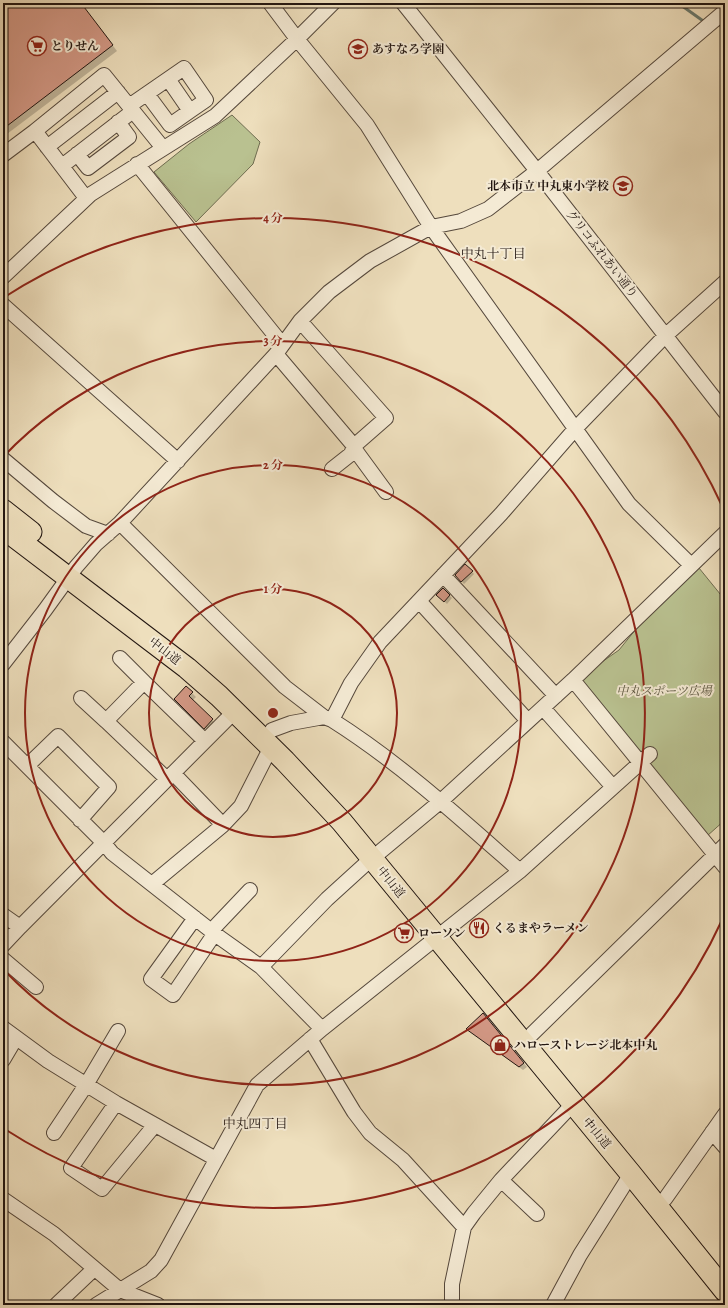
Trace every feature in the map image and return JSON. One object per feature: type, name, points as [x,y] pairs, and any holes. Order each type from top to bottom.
[{"type":"highway","name":"中山道","points":[[3,510],[72,572],[187,668],[235,711],[271,739],[330,791],[376,855],[441,933],[532,1034],[725,1272]]},
{"type":"highway","name":"中山道","points":[[3,528],[72,572],[225,685],[271,739]]},
{"type":"highway","name":"中山道","points":[[441,933],[572,1104],[631,1174],[725,1291]]},
{"type":"street","points":[[270,3],[366,125],[432,227],[629,504],[691,565]]},
{"type":"street","points":[[3,277],[91,194],[215,116],[334,3]]},
{"type":"street","name":"グリコふれあい通り","points":[[403,3],[537,171],[725,412]]},
{"type":"street","points":[[3,664],[45,610],[72,572],[96,544],[120,523],[178,461],[279,349],[300,322],[329,292],[370,261],[432,227],[461,221],[488,209],[537,171],[725,11]]},
{"type":"street","points":[[62,166],[118,122],[147,94],[184,68],[206,100],[170,126],[147,94]]},
{"type":"street","points":[[3,155],[104,75],[162,148]]},
{"type":"street","points":[[168,80],[190,111]]},
{"type":"street","points":[[48,147],[118,92]]},
{"type":"street","points":[[35,131],[86,198]]},
{"type":"street","points":[[137,164],[354,446],[386,492]]},
{"type":"street","points":[[328,719],[380,642],[501,514],[575,429],[665,336],[725,282]]},
{"type":"street","points":[[3,305],[178,461]]},
{"type":"street","points":[[300,322],[386,418],[354,446],[351,454],[332,468]]},
{"type":"street","points":[[3,459],[53,501],[86,526],[108,534]]},
{"type":"street","points":[[120,523],[285,687],[328,719],[360,738],[441,801],[520,870]]},
{"type":"street","points":[[261,967],[327,899],[376,855],[441,801],[543,708],[725,533]]},
{"type":"street","points":[[443,575],[556,696]]},
{"type":"street","points":[[419,601],[528,721]]},
{"type":"street","points":[[120,658],[205,741]]},
{"type":"street","points":[[573,680],[646,759],[720,850],[725,867]]},
{"type":"street","points":[[106,721],[144,682]]},
{"type":"street","points":[[80,698],[170,776],[223,825]]},
{"type":"street","points":[[543,708],[613,787]]},
{"type":"street","points":[[3,945],[235,711]]},
{"type":"street","points":[[152,884],[223,825],[241,806],[271,739],[291,723],[328,719]]},
{"type":"street","points":[[27,766],[58,736],[109,787],[80,820]]},
{"type":"street","points":[[3,742],[104,843],[112,854],[261,967],[322,1029]]},
{"type":"street","points":[[96,1305],[151,1271],[161,1260],[257,1085],[322,1029],[520,870],[646,759]]},
{"type":"street","points":[[532,1034],[720,850]]},
{"type":"street","points":[[195,918],[152,979],[173,995],[213,932],[250,890]]},
{"type":"street","points":[[3,915],[20,927]]},
{"type":"street","points":[[3,959],[36,987]]},
{"type":"street","points":[[3,1028],[48,1061],[86,1085],[154,1126],[216,1159]]},
{"type":"street","points":[[54,1133],[86,1085],[118,1031]]},
{"type":"street","points":[[3,1060],[16,1038]]},
{"type":"street","points":[[310,1039],[354,1112],[370,1134],[403,1160],[464,1227]]},
{"type":"street","points":[[116,1103],[71,1168],[102,1189],[154,1126]]},
{"type":"street","points":[[452,1305],[452,1284],[464,1227],[501,1180],[572,1104]]},
{"type":"street","points":[[665,1199],[725,1114]]},
{"type":"street","points":[[712,1132],[725,1147]]},
{"type":"street","points":[[553,1305],[580,1254],[631,1174]]},
{"type":"street","points":[[501,1180],[537,1214]]},
{"type":"street","points":[[3,1199],[54,1234],[120,1290],[158,1305]]},
{"type":"street","points":[[56,1305],[94,1269]]},
{"type":"green space","points":[[232,115],[260,142],[253,164],[196,222],[154,172],[189,144]]},
{"type":"green space","name":"中丸スポーツ広場","points":[[699,568],[725,600],[725,820],[707,836],[579,678],[619,650],[649,613]]},
{"type":"building","name":"とりせん","points":[[12,3],[68,3],[71,7],[76,3],[81,3],[113,45],[3,129],[3,10]]},
{"type":"building","points":[[465,564],[473,571],[461,582],[455,575]]},
{"type":"building","points":[[443,588],[450,595],[444,602],[436,595]]},
{"type":"building","points":[[186,686],[193,692],[189,696],[213,719],[204,729],[174,699]]},
{"type":"building","name":"ハローストレージ北本中丸","points":[[483,1013],[524,1063],[519,1067],[466,1029]]},
{"type":"waterway","points":[[678,3],[706,23]]},
{"type":"waterway","points":[[717,25],[725,25]]},
{"type":"place","name":"とりせん","points":[[37,46]]},
{"type":"place","name":"あすなろ学園","points":[[358,49]]},
{"type":"place","name":"北本市立 中丸東小学校","points":[[623,186]]},
{"type":"place","name":"くるまやラーメン","points":[[479,928]]},
{"type":"place","name":"ローソン","points":[[404,933]]},
{"type":"place","name":"ハローストレージ北本中丸","points":[[500,1045]]},
{"type":"district","name":"中丸十丁目","points":[[493,253]]},
{"type":"district","name":"中丸四丁目","points":[[255,1123]]}]
